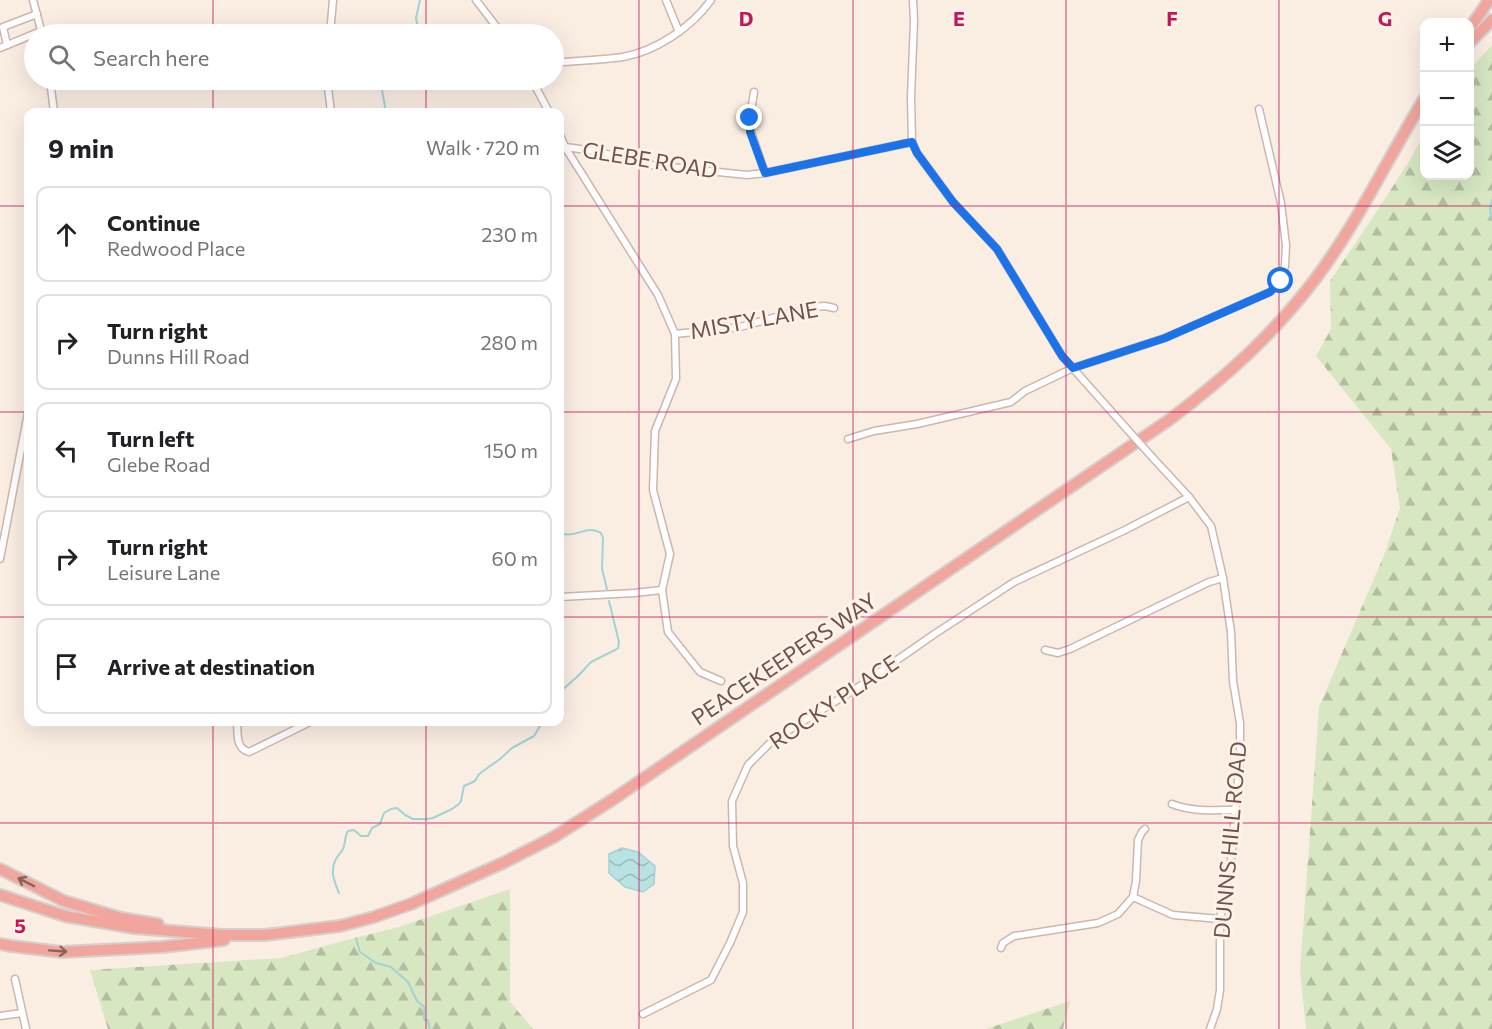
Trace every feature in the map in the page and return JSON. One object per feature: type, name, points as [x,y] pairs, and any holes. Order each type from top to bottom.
[{"type":"highway","points":[[1474,22],[1489,0]]},
{"type":"highway","points":[[1474,38],[1492,20]]},
{"type":"highway","name":"PEACEKEEPERS WAY","points":[[0,895],[65,916],[134,928],[223,935],[265,935],[340,926],[374,917],[411,904],[489,870],[554,837],[1169,420],[1237,365],[1265,338],[1316,278],[1340,244],[1420,108]]},
{"type":"highway","points":[[0,869],[64,901],[121,918],[223,935]]},
{"type":"highway","points":[[0,944],[62,952],[162,946],[265,935]]},
{"type":"street","points":[[33,0],[40,24]]},
{"type":"street","points":[[331,24],[333,0]]},
{"type":"street","points":[[476,0],[494,24]]},
{"type":"street","points":[[666,0],[679,32]]},
{"type":"street","points":[[564,62],[623,56],[644,51],[679,32],[711,0]]},
{"type":"street","points":[[912,142],[913,0]]},
{"type":"street","points":[[24,39],[3,47],[3,27],[37,14]]},
{"type":"street","points":[[51,90],[54,108]]},
{"type":"street","points":[[328,90],[330,108]]},
{"type":"street","points":[[537,90],[547,108]]},
{"type":"street","points":[[754,92],[750,132],[765,173]]},
{"type":"street","points":[[848,439],[874,431],[917,424],[1011,402],[1025,391],[1073,368],[1165,338],[1270,292],[1281,281],[1286,266],[1285,235],[1281,202],[1259,110]]},
{"type":"street","name":"GLEBE ROAD","points":[[565,147],[595,151],[651,165],[747,175],[912,142]]},
{"type":"street","name":"DUNNS HILL ROAD","points":[[912,142],[917,153],[953,202],[997,249],[1062,356],[1189,497],[1210,526],[1223,578],[1231,632],[1233,681],[1240,728],[1240,757],[1230,870],[1220,919],[1220,990],[1217,1009],[1210,1029]]},
{"type":"street","points":[[565,147],[658,296],[675,334],[676,379],[655,431],[653,490],[670,554],[662,590],[668,632],[700,672],[721,681]]},
{"type":"street","name":"MISTY LANE","points":[[675,334],[740,327],[812,307],[834,308]]},
{"type":"street","points":[[0,559],[24,434]]},
{"type":"street","name":"ROCKY PLACE","points":[[643,1014],[711,980],[730,943],[744,912],[744,882],[733,846],[732,801],[748,765],[773,740],[857,688],[1014,582],[1189,497]]},
{"type":"street","points":[[1045,650],[1058,652],[1070,649],[1209,582],[1223,578]]},
{"type":"street","points":[[564,597],[662,590]]},
{"type":"street","points":[[238,726],[240,746],[249,752],[302,726]]},
{"type":"street","points":[[1172,804],[1182,808],[1234,810]]},
{"type":"street","points":[[1001,948],[1003,943],[1014,936],[1105,921],[1118,914],[1133,897],[1137,881],[1138,840],[1145,829]]},
{"type":"street","points":[[1133,897],[1173,915],[1220,919]]},
{"type":"street","points":[[15,979],[26,1029]]},
{"type":"street","points":[[0,1016],[22,1013]]},
{"type":"green space","points":[[1492,45],[1492,1029],[1306,1029],[1300,971],[1319,707],[1384,555],[1400,508],[1391,449],[1316,356],[1331,329],[1330,281],[1420,141],[1420,180],[1474,180],[1474,65]]},
{"type":"green space","points":[[510,889],[510,1002],[533,1029],[108,1029],[90,970],[281,958],[399,927]]},
{"type":"green space","points":[[1070,1001],[1063,1029],[986,1029]]},
{"type":"water","points":[[622,848],[638,852],[655,866],[654,884],[643,892],[625,887],[609,873],[609,854]]},
{"type":"waterway","points":[[417,24],[416,18],[420,0]]},
{"type":"waterway","points":[[382,90],[385,108]]},
{"type":"waterway","points":[[1492,200],[1490,209],[1492,220]]},
{"type":"waterway","points":[[564,534],[591,530],[601,533],[603,538],[602,569],[607,589]]},
{"type":"waterway","points":[[564,688],[591,662],[618,648],[619,642],[609,601]]},
{"type":"waterway","points":[[339,893],[333,869],[343,849],[348,831],[354,830],[361,836],[368,836],[372,828],[380,824],[384,813],[391,809],[397,808],[413,819],[433,818],[452,809],[461,801],[464,786],[475,781],[479,774],[512,748],[534,736],[540,726]]},
{"type":"waterway","points":[[356,938],[360,952],[376,963],[391,967],[408,982],[417,1001],[424,1007],[424,1019],[428,1021],[430,1029]]},
{"type":"route","points":[[750,118],[750,132],[765,173],[912,142],[917,153],[953,202],[997,249],[1062,356],[1073,368],[1165,338],[1270,292],[1281,281]]}]
